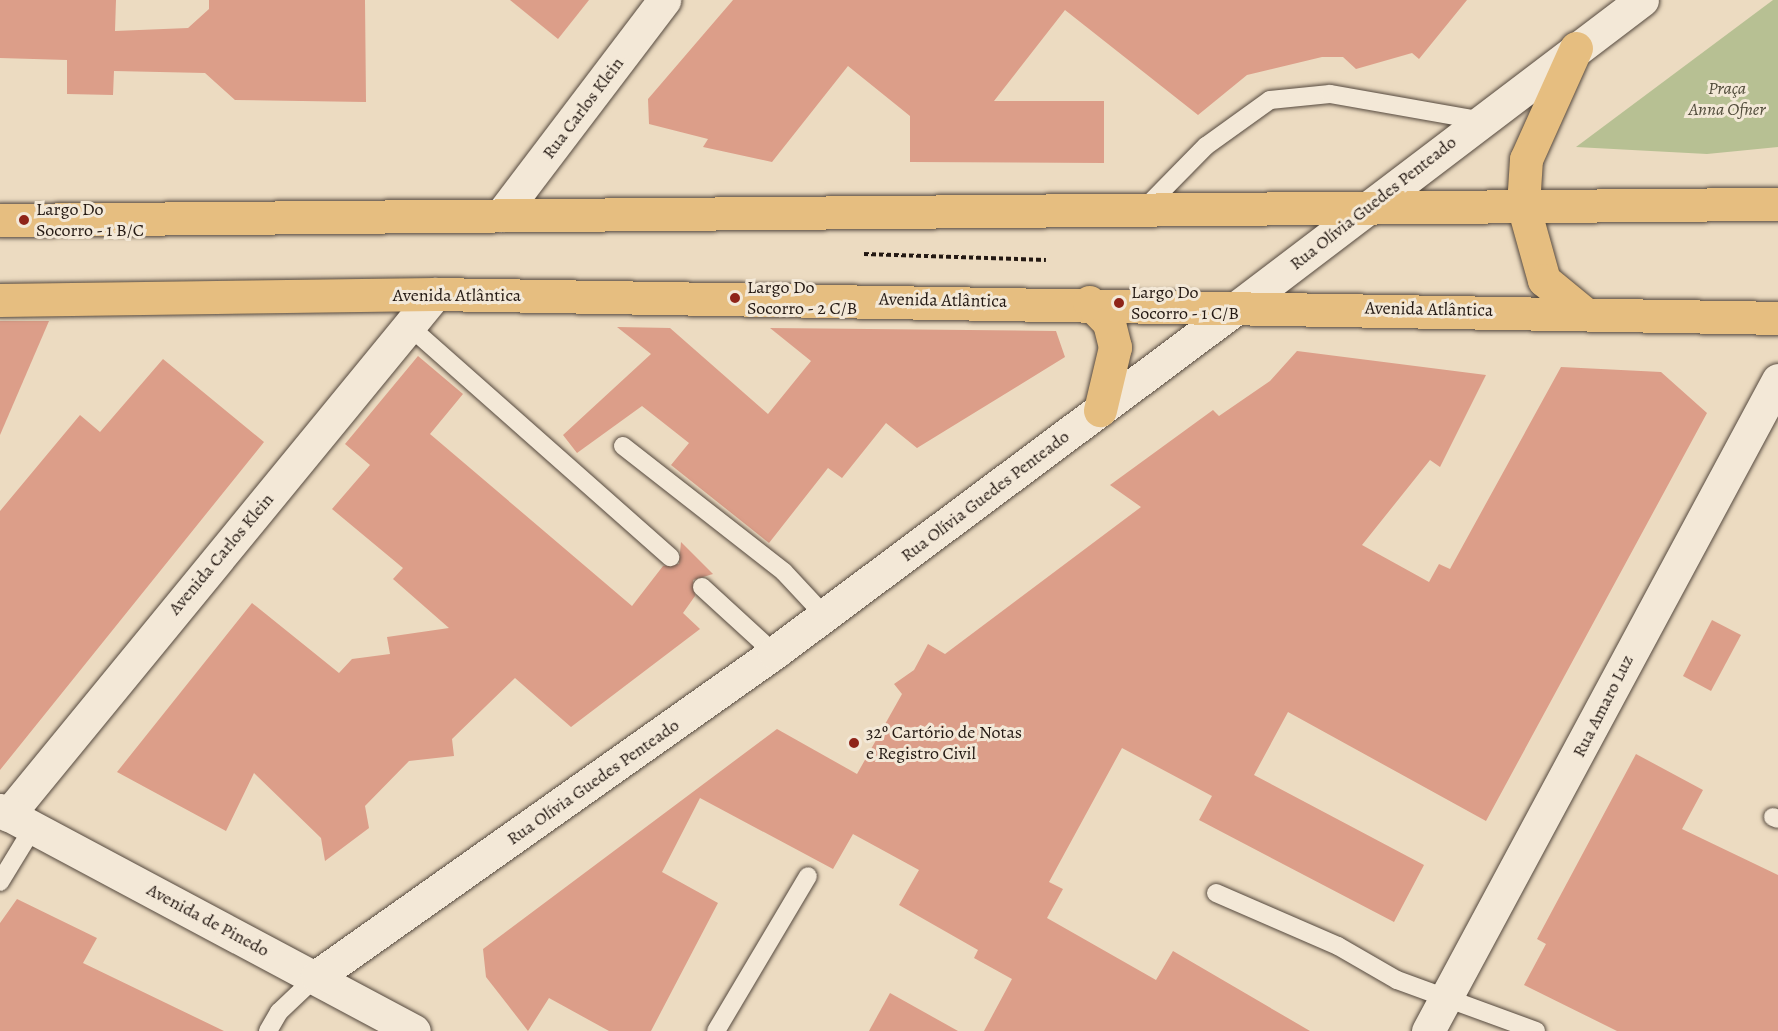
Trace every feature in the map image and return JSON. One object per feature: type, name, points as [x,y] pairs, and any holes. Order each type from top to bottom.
[{"type":"main road","points":[[1576,48],[1526,159],[1523,205],[1544,280],[1584,313]]},
{"type":"main road","points":[[0,220],[1146,207],[1778,204]]},
{"type":"main road","name":"Avenida Atlântica","points":[[0,300],[435,294],[1089,302],[1235,309],[1778,318]]},
{"type":"main road","points":[[1089,302],[1109,323],[1115,347],[1100,410]]},
{"type":"street","name":"Rua Carlos Klein","points":[[501,215],[664,0]]},
{"type":"street","name":"Rua Olívia Guedes Penteado","points":[[317,976],[825,616],[1235,309],[1478,120],[1642,0]]},
{"type":"street","name":"Avenida Carlos Klein","points":[[14,818],[435,294]]},
{"type":"street","name":"Rua Amaro Luz","points":[[1428,1031],[1778,380]]},
{"type":"street","name":"Avenida de Pinedo","points":[[14,818],[317,976],[414,1031]]},
{"type":"lane","points":[[1146,207],[1206,146],[1270,100],[1330,94],[1478,120]]},
{"type":"lane","points":[[409,326],[670,557]]},
{"type":"lane","points":[[623,446],[784,572],[825,616]]},
{"type":"lane","points":[[702,587],[774,653]]},
{"type":"lane","points":[[0,882],[14,818]]},
{"type":"lane","points":[[716,1031],[808,876]]},
{"type":"lane","points":[[1216,893],[1445,999],[1536,1031]]},
{"type":"lane","points":[[268,1031],[279,1012],[317,976]]},
{"type":"path","points":[[861,254],[1046,260]]},
{"type":"green space","name":"Praça Anna Ofner","points":[[1773,0],[1778,0],[1778,147],[1707,154],[1576,147]]},
{"type":"building","points":[[0,0],[116,0],[115,31],[188,28],[209,9],[209,0],[365,0],[366,102],[235,100],[205,73],[114,71],[113,95],[67,94],[67,60],[0,58]]},
{"type":"building","points":[[510,0],[589,0],[558,39]]},
{"type":"building","points":[[733,0],[1467,0],[1419,59],[1412,53],[1356,69],[1343,57],[1322,57],[1247,75],[1198,115],[1065,10],[994,101],[1104,101],[1104,163],[910,162],[910,116],[848,66],[772,162],[703,147],[708,139],[649,124],[648,99]]},
{"type":"building","points":[[0,321],[49,321],[0,435]]},
{"type":"building","points":[[617,327],[670,328],[768,414],[811,361],[770,328],[1056,331],[1065,357],[917,448],[886,423],[842,478],[828,468],[769,543],[671,465],[689,443],[642,406],[577,453],[563,435],[651,354]]},
{"type":"building","points":[[1297,351],[1486,375],[1440,467],[1430,460],[1362,545],[1429,582],[1439,564],[1450,569],[1561,367],[1661,372],[1707,413],[1486,821],[1288,712],[1254,775],[1424,865],[1394,922],[1199,820],[1212,796],[1122,748],[1049,882],[1063,889],[1047,918],[1156,980],[1173,951],[1310,1031],[984,1031],[1012,979],[974,958],[978,950],[899,905],[919,870],[853,834],[833,869],[700,798],[662,872],[718,903],[651,1031],[609,1031],[549,998],[528,1031],[486,977],[483,949],[777,729],[857,774],[902,694],[894,684],[914,670],[928,644],[945,654],[1141,507],[1110,485],[1213,410],[1219,416],[1270,381]]},
{"type":"building","points":[[418,356],[463,394],[430,434],[632,606],[663,566],[679,564],[681,542],[713,574],[693,580],[695,596],[683,613],[700,629],[571,727],[515,678],[452,739],[454,756],[409,761],[365,806],[369,828],[325,861],[321,838],[254,773],[226,831],[117,772],[252,603],[339,673],[352,659],[390,654],[387,637],[449,628],[393,579],[403,568],[332,509],[370,465],[345,444]]},
{"type":"building","points":[[163,359],[264,442],[0,770],[0,511],[80,415],[100,432]]},
{"type":"building","points":[[1712,620],[1741,635],[1711,691],[1683,676]]},
{"type":"building","points":[[1636,754],[1703,790],[1682,829],[1778,875],[1778,1031],[1617,1031],[1524,985],[1546,944],[1537,939]]},
{"type":"building","points":[[17,899],[97,938],[83,963],[224,1031],[0,1031],[0,923]]},
{"type":"building","points":[[890,993],[958,1031],[869,1031]]},
{"type":"place","name":"Largo Do Socorro - 1 B/C","points":[[24,220]]},
{"type":"place","name":"Largo Do Socorro - 2 C/B","points":[[735,298]]},
{"type":"place","name":"Largo Do Socorro - 1 C/B","points":[[1119,303]]},
{"type":"place","name":"32º Cartório de Notas e Registro Civil","points":[[854,743]]}]
